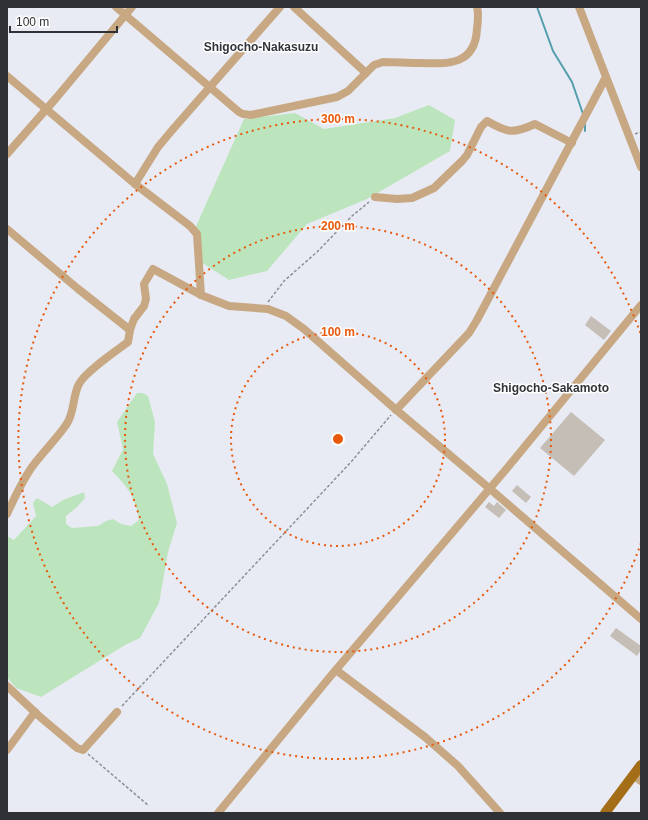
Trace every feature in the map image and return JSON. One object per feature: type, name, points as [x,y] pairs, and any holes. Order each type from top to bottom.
[{"type":"main road","points":[[605,813],[637,778],[641,765]]},
{"type":"street","points":[[116,7],[239,112],[251,115],[337,97],[348,91],[374,65],[383,62],[447,64],[465,56],[471,50],[477,36],[478,7]]},
{"type":"street","points":[[7,154],[46,110],[132,7]]},
{"type":"street","points":[[135,184],[158,147],[280,7]]},
{"type":"street","points":[[294,7],[366,73]]},
{"type":"street","points":[[579,7],[641,167]]},
{"type":"street","points":[[7,76],[135,184],[190,226],[197,234],[200,295]]},
{"type":"street","points":[[396,410],[469,333],[606,77]]},
{"type":"street","points":[[375,197],[397,199],[412,198],[434,188],[462,162],[481,127],[487,121],[509,131],[519,131],[535,124],[572,143]]},
{"type":"street","points":[[7,229],[130,330]]},
{"type":"street","points":[[7,514],[24,479],[34,463],[67,424],[73,408],[74,397],[79,383],[128,342],[134,319],[144,306],[146,299],[144,284],[153,269],[200,295],[229,306],[263,308],[286,316],[304,329],[396,410],[641,619]]},
{"type":"street","points":[[218,813],[641,305]]},
{"type":"street","points":[[336,670],[425,737],[458,766],[500,813]]},
{"type":"street","points":[[7,686],[34,712],[77,748],[83,750],[117,712]]},
{"type":"street","points":[[7,750],[34,712]]},
{"type":"path","points":[[263,308],[284,281],[317,252],[352,216],[375,197]]},
{"type":"path","points":[[117,712],[351,462],[396,410]]},
{"type":"path","points":[[83,750],[148,806]]},
{"type":"green space","points":[[429,105],[455,120],[450,151],[367,199],[307,224],[267,271],[229,280],[201,262],[193,233],[244,119],[295,113],[324,129],[395,118]]},
{"type":"green space","points":[[137,393],[143,393],[148,396],[155,422],[153,454],[167,484],[177,523],[168,552],[159,603],[140,638],[125,645],[41,697],[16,688],[7,677],[7,536],[14,540],[36,516],[33,503],[37,498],[52,507],[63,500],[84,492],[85,498],[66,516],[66,524],[72,528],[98,526],[113,519],[121,524],[131,526],[139,520],[130,493],[112,471],[123,449],[117,422]]},
{"type":"building","points":[[591,316],[611,331],[604,340],[585,325]]},
{"type":"building","points":[[571,412],[605,440],[574,476],[540,448]]},
{"type":"building","points":[[517,485],[531,497],[526,503],[512,491]]},
{"type":"building","points":[[489,502],[494,506],[497,502],[506,510],[499,518],[485,507]]},
{"type":"building","points":[[616,628],[641,646],[641,650],[637,656],[610,636]]},
{"type":"waterway","points":[[537,7],[553,51],[572,82],[583,114]]},
{"type":"waterway","points":[[585,124],[585,131]]},
{"type":"district","name":"Shigocho-Nakasuzu","points":[[261,47]]},
{"type":"district","name":"Shigocho-Sakamoto","points":[[551,388]]}]
